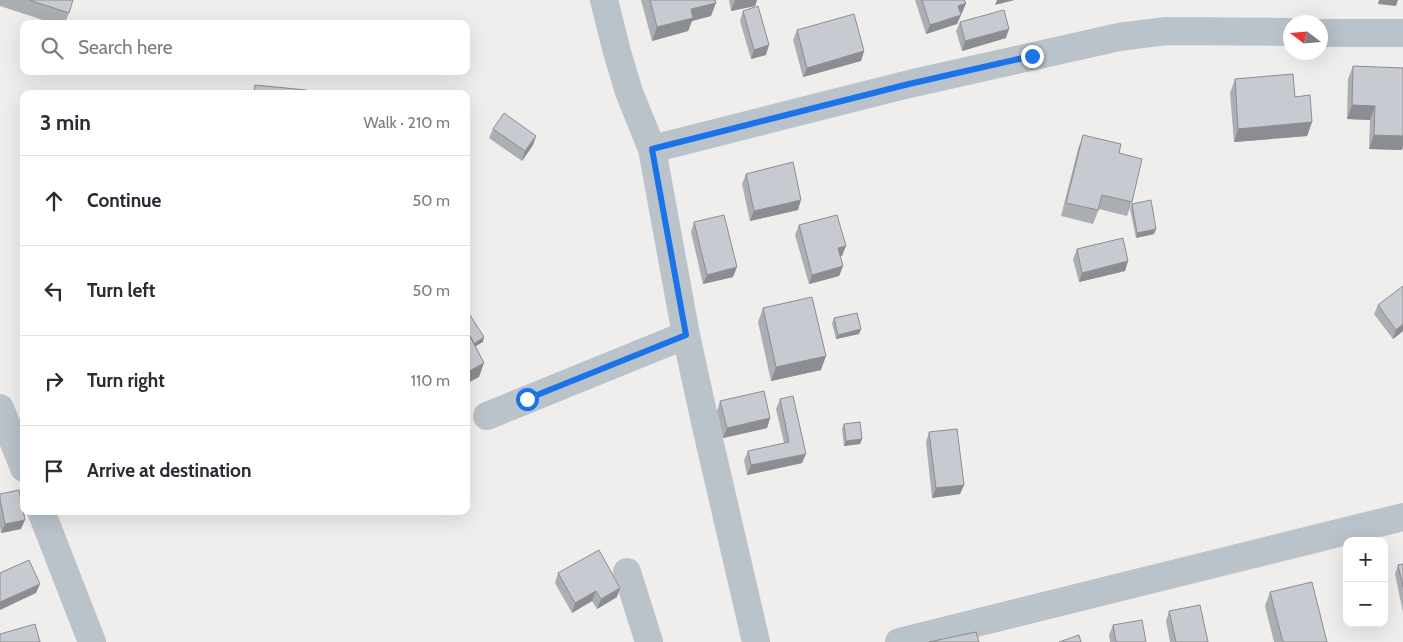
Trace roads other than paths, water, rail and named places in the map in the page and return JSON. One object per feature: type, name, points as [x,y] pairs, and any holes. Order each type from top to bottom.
[{"type":"street","points":[[604,0],[616,52],[628,92],[652,149],[686,335],[756,642]]},
{"type":"street","points":[[652,149],[909,84],[1119,37],[1166,31],[1283,32]]},
{"type":"street","points":[[1328,33],[1403,33]]},
{"type":"street","points":[[487,416],[686,335]]},
{"type":"street","points":[[0,408],[20,458]]},
{"type":"street","points":[[42,515],[92,642]]},
{"type":"street","points":[[898,642],[1403,517]]},
{"type":"street","points":[[627,572],[649,642]]}]
